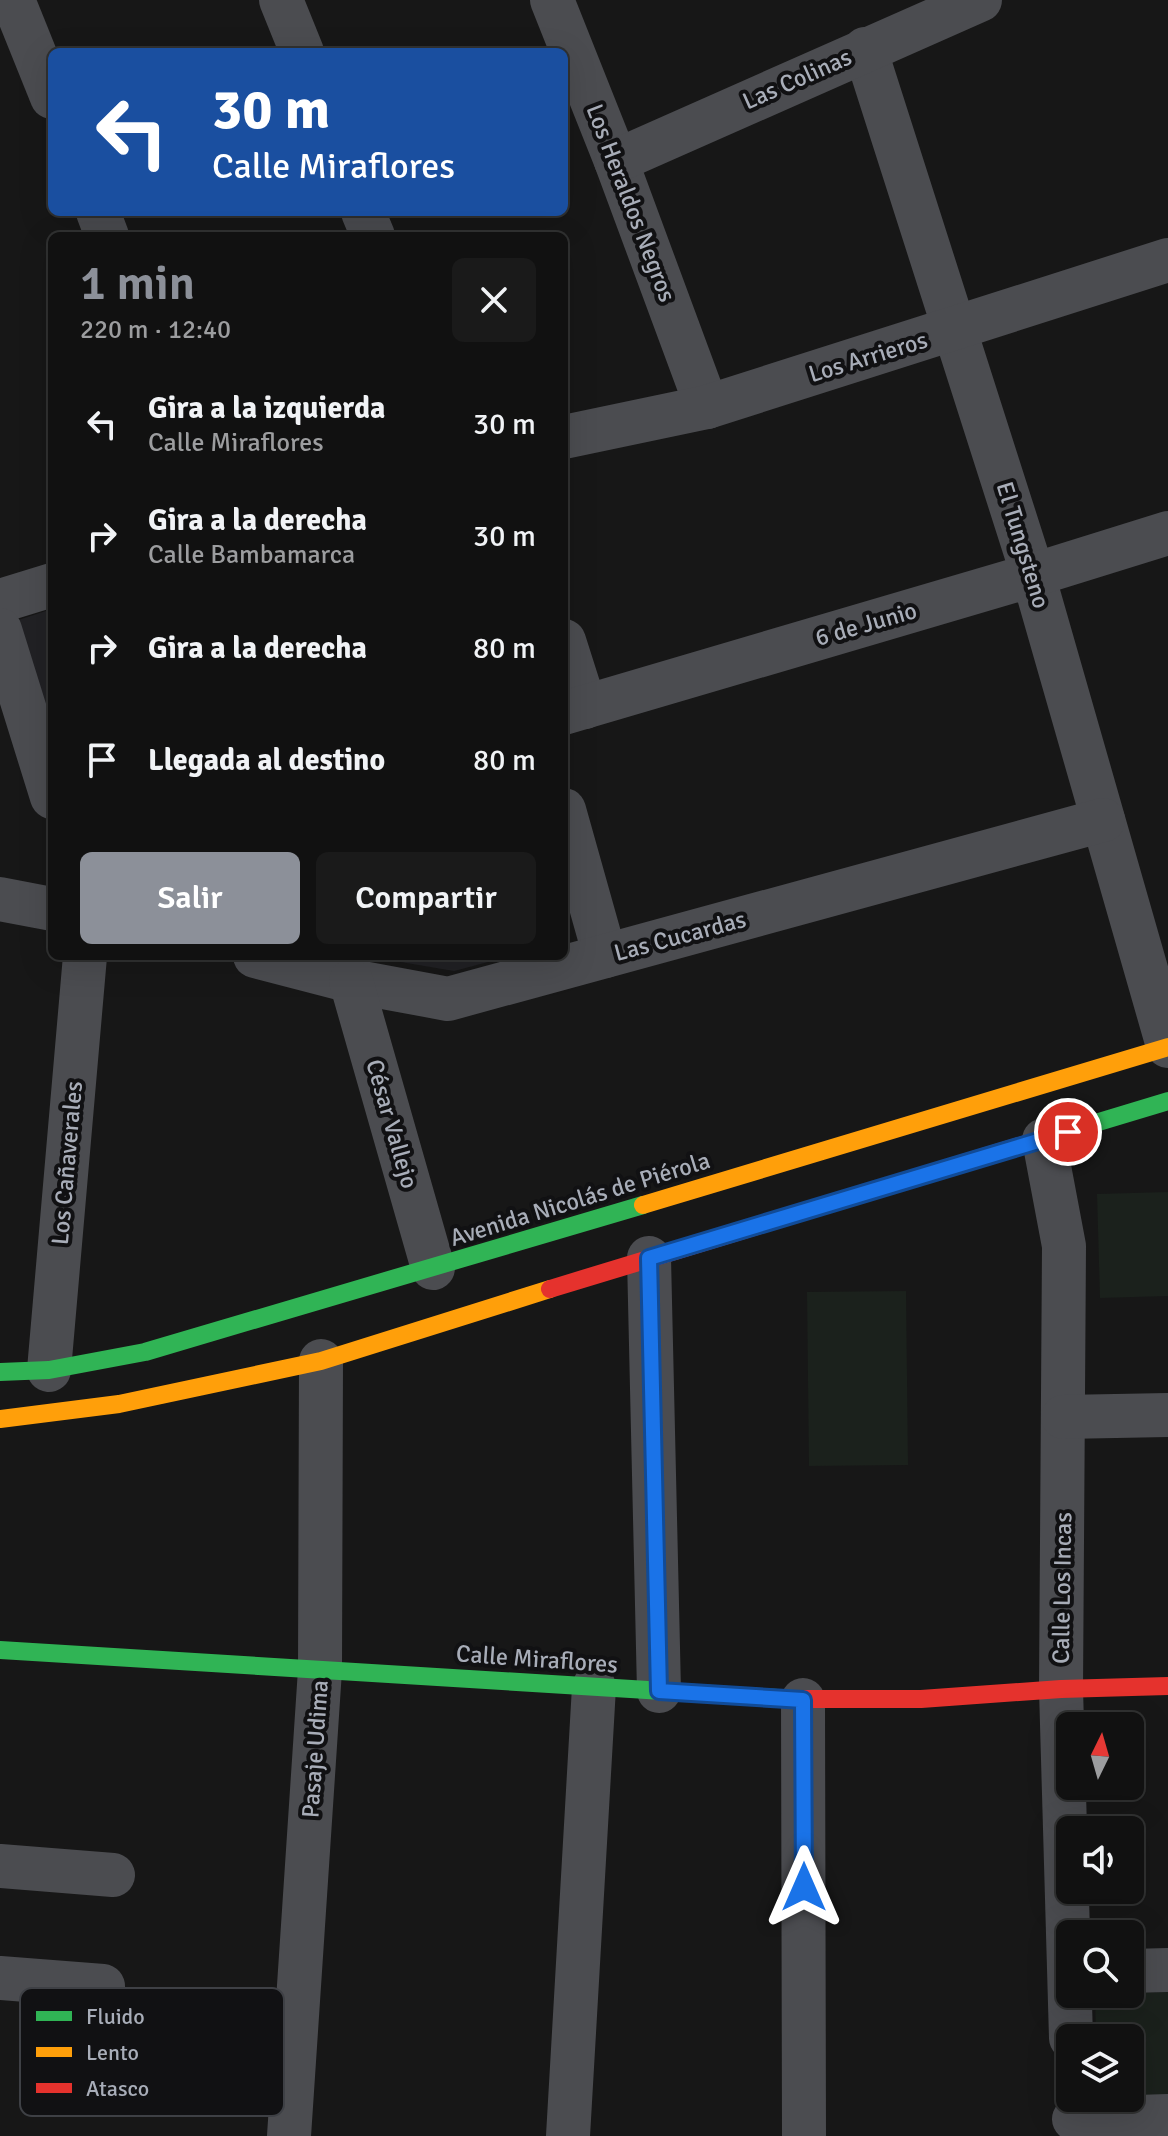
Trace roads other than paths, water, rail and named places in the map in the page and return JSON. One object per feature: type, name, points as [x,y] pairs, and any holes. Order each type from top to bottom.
[{"type":"street","points":[[13,0],[48,87]]},
{"type":"street","points":[[281,0],[300,48]]},
{"type":"street","name":"Los Heraldos Negros","points":[[552,0],[616,161],[707,407]]},
{"type":"street","name":"Las Colinas","points":[[616,161],[980,0]]},
{"type":"street","name":"El Tungsteno","points":[[865,49],[1033,575],[1168,1046]]},
{"type":"street","name":"Los Arrieros","points":[[568,436],[707,407],[1168,260]]},
{"type":"street","name":"6 de Junio","points":[[574,710],[1168,533]]},
{"type":"street","points":[[0,601],[48,586]]},
{"type":"street","points":[[0,630],[48,784]]},
{"type":"street","points":[[568,669],[574,710]]},
{"type":"street","name":"Las Cucardas","points":[[270,960],[351,981],[448,999],[1103,820]]},
{"type":"street","points":[[568,824],[605,956]]},
{"type":"street","points":[[0,899],[48,908]]},
{"type":"street","name":"Los Cañaverales","points":[[49,1370],[85,960]]},
{"type":"street","name":"César Vallejo","points":[[351,981],[433,1268]]},
{"type":"street","name":"Avenida Nicolás de Piérola","points":[[0,1372],[49,1370],[145,1352],[1168,1046]]},
{"type":"street","points":[[0,1419],[119,1404],[321,1361],[1168,1101]]},
{"type":"street","name":"Calle Los Incas","points":[[1044,1140],[1064,1246],[1061,1689],[1068,1920]]},
{"type":"street","points":[[649,1258],[659,1691]]},
{"type":"street","name":"Pasaje Udima","points":[[289,2136],[320,1670],[321,1361]]},
{"type":"street","points":[[1063,1417],[1168,1415]]},
{"type":"street","name":"Calle Miraflores","points":[[0,1650],[803,1700],[921,1699],[1061,1689],[1168,1686]]},
{"type":"street","points":[[568,2136],[594,1687]]},
{"type":"street","points":[[803,1700],[804,2136]]},
{"type":"street","points":[[0,1866],[113,1875]]},
{"type":"street","points":[[1144,1971],[1168,1970]]},
{"type":"street","points":[[0,1978],[103,1986]]},
{"type":"street","points":[[1073,2118],[1168,2116]]}]
